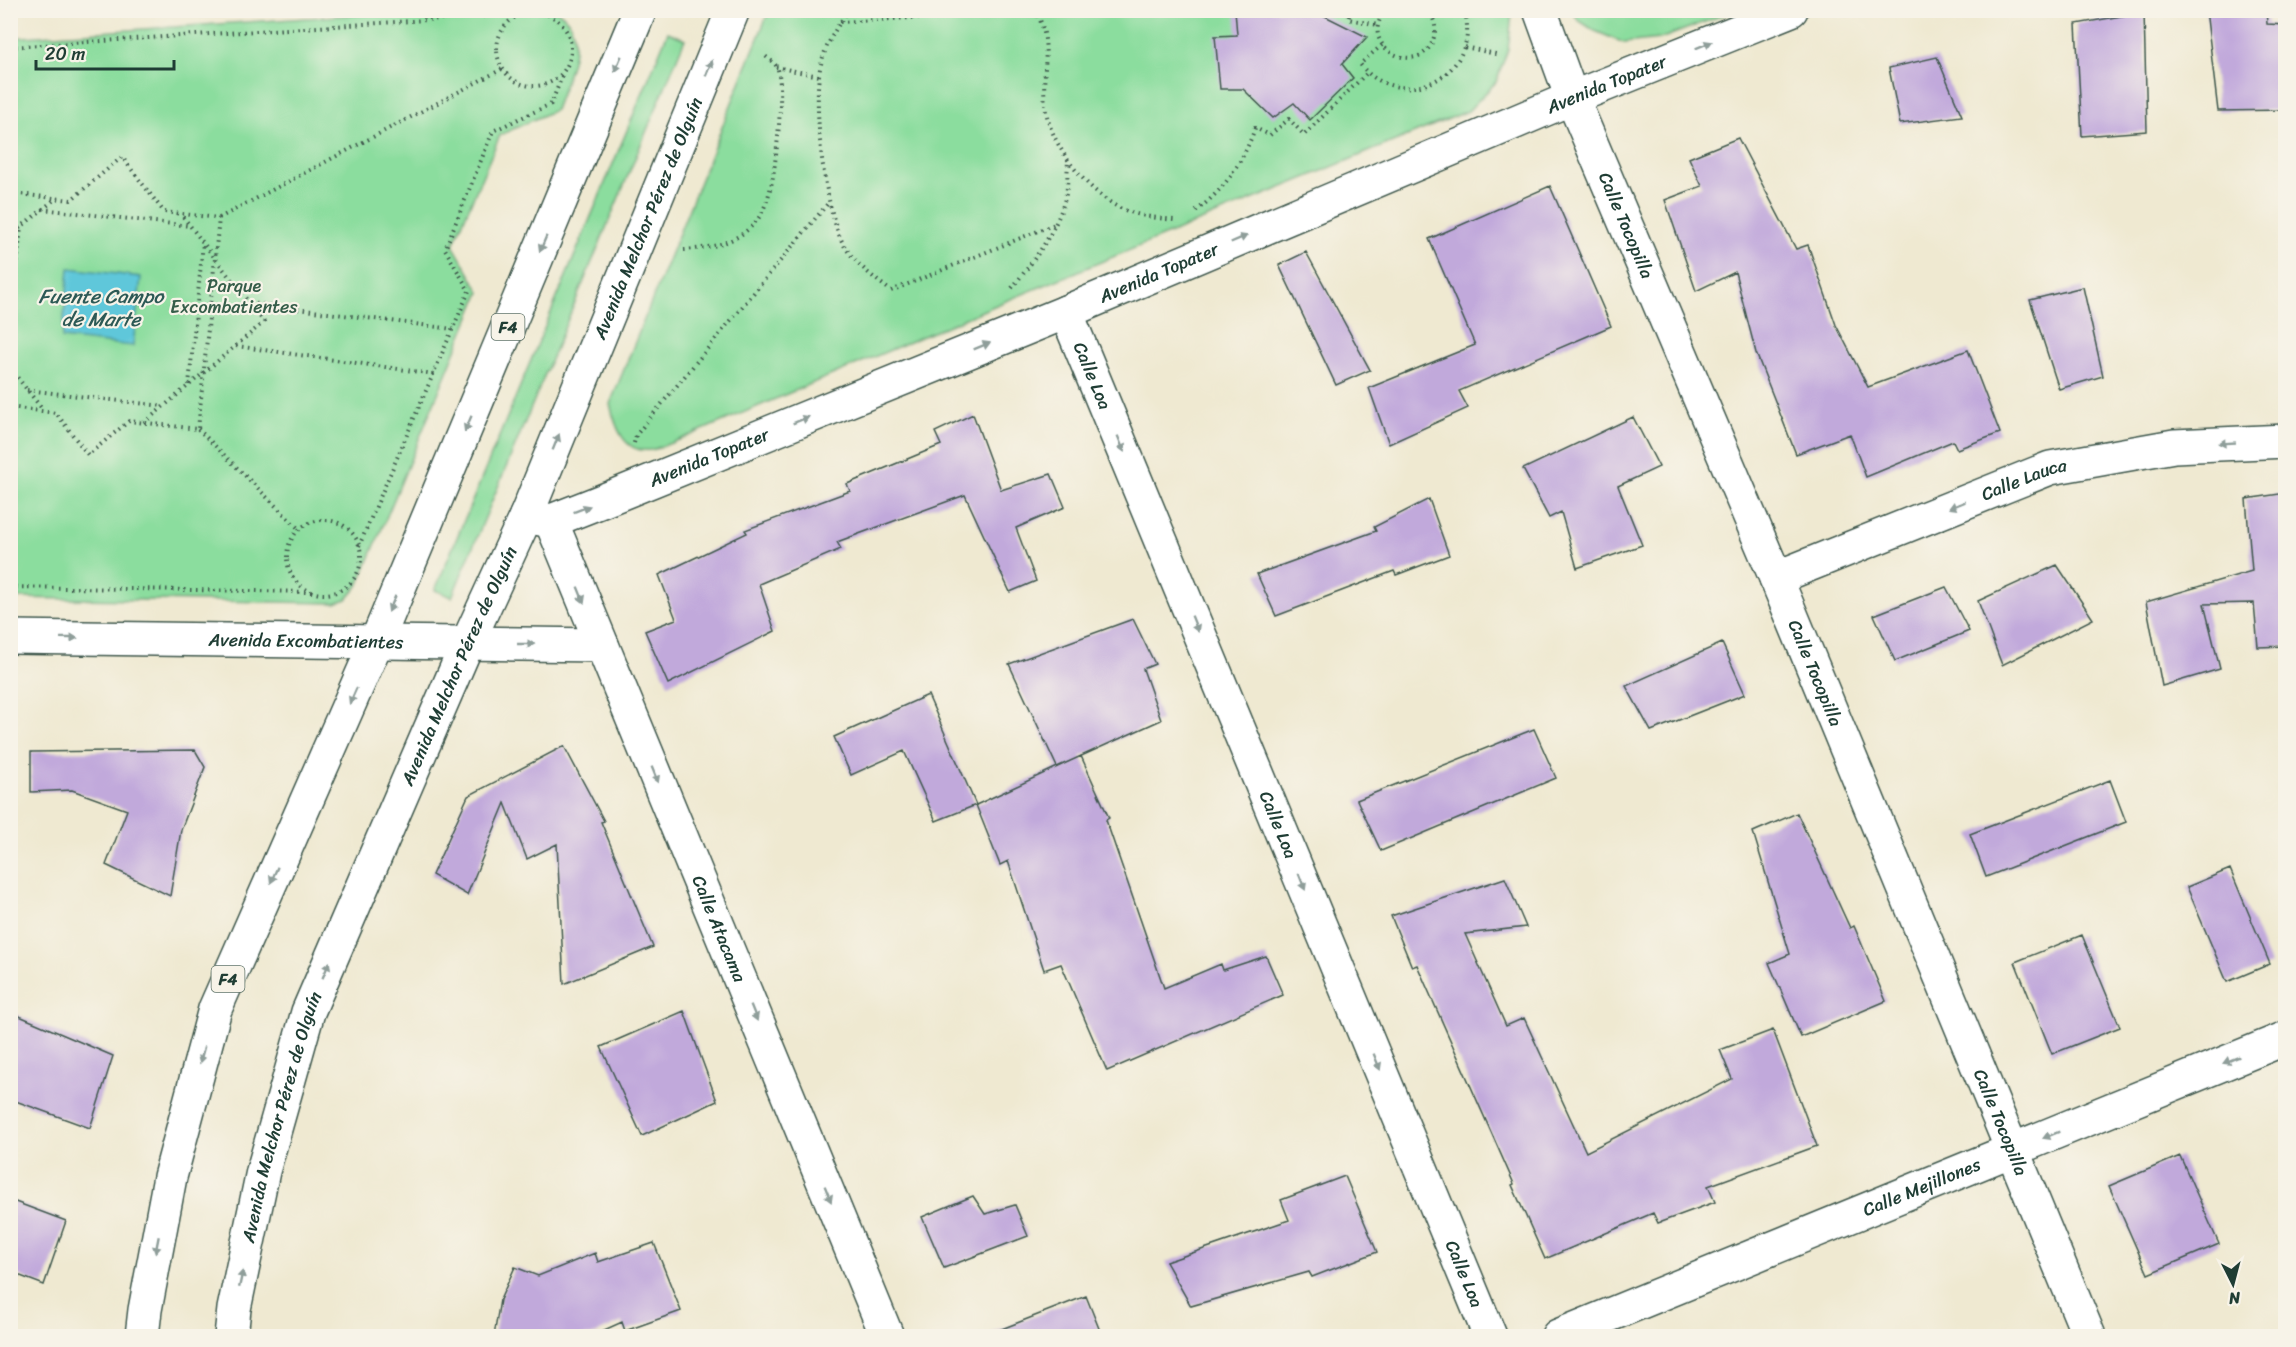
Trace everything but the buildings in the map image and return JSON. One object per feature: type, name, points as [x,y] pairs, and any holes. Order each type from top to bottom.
[{"type":"main road","name":"F4","points":[[142,1336],[170,1177],[215,1009],[376,643],[640,10]]},
{"type":"main road","name":"Avenida Melchor Pérez de Olguín","points":[[231,1336],[234,1309],[263,1171],[308,1012],[467,644],[538,519],[733,10]]},
{"type":"main road","name":"Calle Tocopilla","points":[[1540,10],[1572,98],[1776,578],[2089,1336]]},
{"type":"main road","name":"Avenida Topater","points":[[538,519],[1066,312],[1572,98],[1791,10]]},
{"type":"main road","name":"Calle Loa","points":[[1066,312],[1490,1336]]},
{"type":"main road","name":"Calle Lauca","points":[[1776,578],[2049,468],[2174,446],[2286,441]]},
{"type":"main road","name":"Calle Atacama","points":[[538,519],[602,645],[886,1336]]},
{"type":"main road","name":"Avenida Excombatientes","points":[[10,637],[602,645]]},
{"type":"main road","name":"Calle Mejillones","points":[[1558,1336],[2286,1038]]},
{"type":"path","points":[[849,10],[839,22],[824,57],[819,76],[819,126],[830,201],[844,246],[865,271],[891,291],[1055,224]]},
{"type":"path","points":[[939,10],[939,16]]},
{"type":"path","points":[[1351,10],[1348,20],[1378,26]]},
{"type":"path","points":[[1386,10],[1378,26],[1378,35],[1382,45],[1398,57],[1407,58],[1424,53],[1430,47],[1436,31],[1435,22],[1428,10]]},
{"type":"path","points":[[1382,45],[1360,64],[1367,73],[1384,84],[1404,88],[1423,86],[1442,78],[1455,65],[1465,47],[1468,27],[1465,10]]},
{"type":"path","points":[[10,47],[519,14],[532,11],[543,13],[554,19],[563,28],[570,50],[551,104],[494,131],[445,249],[469,291],[359,546],[358,570],[349,584],[333,594],[321,595],[301,586],[293,576],[289,565],[288,552],[291,539],[309,522],[322,519],[345,526],[359,546]]},
{"type":"path","points":[[839,22],[1035,11],[1044,27],[1047,44],[1044,83],[1049,127],[1068,160],[1095,190],[1120,208],[1150,218],[1182,221]]},
{"type":"path","points":[[519,14],[508,21],[501,32],[498,57],[502,69],[520,84],[531,87],[543,86],[563,74]]},
{"type":"path","points":[[1465,47],[1500,55]]},
{"type":"path","points":[[764,54],[777,66],[819,76]]},
{"type":"path","points":[[684,250],[711,248],[739,237],[758,219],[770,190],[777,142],[779,88],[777,66]]},
{"type":"path","points":[[10,193],[71,200],[122,157],[164,212],[219,218],[502,69]]},
{"type":"path","points":[[1189,215],[1213,198],[1232,176],[1248,148],[1255,128],[1270,135],[1289,119],[1304,135],[1367,73]]},
{"type":"path","points":[[1008,294],[1038,254],[1055,224],[1066,193],[1068,160]]},
{"type":"path","points":[[10,236],[55,199]]},
{"type":"path","points":[[632,447],[636,435],[830,201]]},
{"type":"path","points":[[42,209],[191,227]]},
{"type":"path","points":[[144,423],[264,322],[180,213]]},
{"type":"path","points":[[198,429],[219,218]]},
{"type":"path","points":[[10,334],[21,227]]},
{"type":"path","points":[[189,385],[203,242]]},
{"type":"path","points":[[250,303],[453,329]]},
{"type":"path","points":[[236,346],[434,374]]},
{"type":"path","points":[[10,368],[43,411]]},
{"type":"path","points":[[27,390],[164,406]]},
{"type":"path","points":[[10,407],[56,413],[88,455],[129,421],[198,429],[299,529]]},
{"type":"path","points":[[10,587],[311,592]]},
{"type":"green space","name":"Parque Excombatientes","points":[[426,10],[557,11],[567,20],[573,31],[573,57],[555,110],[500,135],[453,245],[480,292],[358,586],[347,599],[335,603],[11,598],[10,38]]},
{"type":"green space","points":[[769,11],[1511,11],[1512,14],[1508,49],[1496,82],[1468,111],[1001,303],[679,440],[651,450],[641,450],[627,443],[622,436],[610,404]]},
{"type":"green space","points":[[1572,11],[1734,11],[1660,39],[1624,43],[1595,31],[1578,20]]},
{"type":"green space","points":[[668,32],[685,39],[452,597],[435,590]]},
{"type":"water","name":"Fuente Campo de Marte","points":[[69,268],[141,277],[133,346],[62,338]]}]
